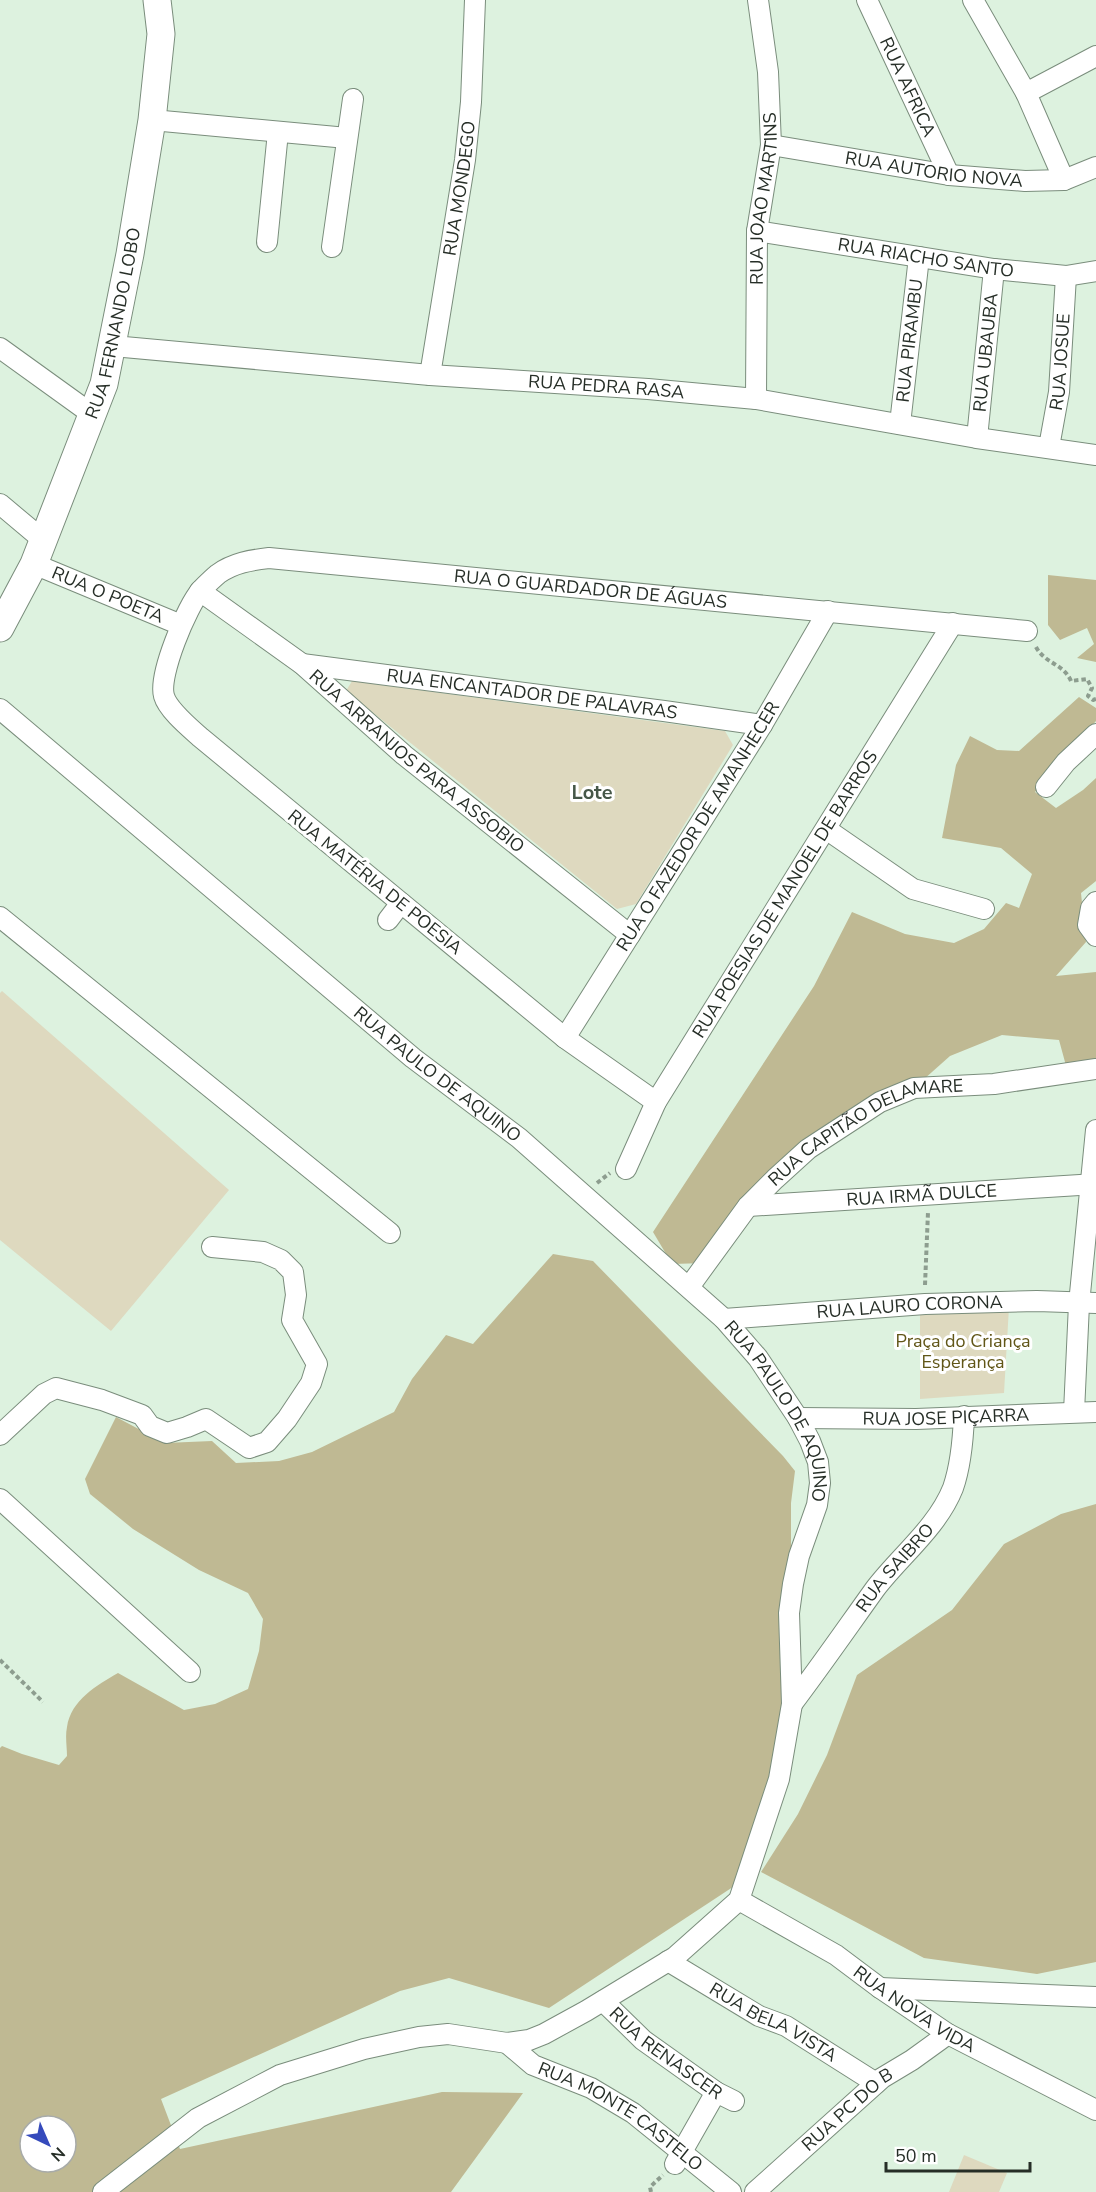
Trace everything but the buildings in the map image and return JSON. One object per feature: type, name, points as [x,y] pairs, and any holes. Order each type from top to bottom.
[{"type":"main road","name":"RUA FERNANDO LOBO","points":[[0,628],[38,552],[104,384],[113,346],[152,120],[161,34],[157,0]]},
{"type":"street","name":"RUA MONDEGO","points":[[430,375],[465,160],[471,102],[475,0]]},
{"type":"street","name":"RUA JOAO MARTINS","points":[[756,399],[757,231],[771,145],[768,72],[758,0]]},
{"type":"street","name":"RUA AFRICA","points":[[867,0],[949,175]]},
{"type":"street","points":[[974,0],[1026,93],[1064,180]]},
{"type":"street","points":[[1026,93],[1096,56]]},
{"type":"street","points":[[332,247],[353,99]]},
{"type":"street","points":[[152,120],[347,138]]},
{"type":"street","points":[[267,242],[278,132]]},
{"type":"street","name":"RUA AUTORIO NOVA","points":[[771,145],[949,175],[1025,181],[1064,180],[1096,167]]},
{"type":"street","name":"RUA RIACHO SANTO","points":[[757,231],[994,270],[1066,276],[1096,271]]},
{"type":"street","name":"RUA PIRAMBU","points":[[900,424],[919,257]]},
{"type":"street","name":"RUA UBAUBA","points":[[977,438],[994,270]]},
{"type":"street","name":"RUA JOSUE","points":[[1049,447],[1059,392],[1066,276]]},
{"type":"street","name":"RUA PEDRA RASA","points":[[113,346],[430,375],[648,389],[756,399],[977,438],[1096,455]]},
{"type":"street","points":[[0,348],[93,415]]},
{"type":"street","name":"RUA O POETA","points":[[0,504],[38,552],[181,625]]},
{"type":"street","name":"RUA O GUARDADOR DE ÁGUAS","points":[[181,625],[200,591],[219,574],[242,562],[269,558],[1027,631]]},
{"type":"street","name":"RUA ARRANJOS PARA ASSOBIO","points":[[200,591],[302,664],[404,754],[630,935]]},
{"type":"street","name":"RUA O FAZEDOR DE AMANHECER","points":[[565,1038],[762,725],[828,611]]},
{"type":"street","name":"RUA POESIAS DE MANOEL DE BARROS","points":[[626,1169],[656,1102],[953,623]]},
{"type":"street","name":"RUA MATÉRIA DE POESIA","points":[[181,625],[163,678],[164,697],[178,717],[565,1038],[656,1102]]},
{"type":"street","name":"RUA ENCANTADOR DE PALAVRAS","points":[[302,664],[762,725]]},
{"type":"street","name":"RUA PAULO DE AQUINO","points":[[0,709],[413,1058],[519,1138],[724,1319],[758,1358],[798,1418],[818,1462],[820,1483],[818,1505],[799,1556],[790,1603],[792,1704],[779,1779],[739,1900],[692,1943],[668,1961],[544,2034],[529,2040],[507,2043],[448,2034],[419,2037],[364,2049],[280,2075],[198,2118],[103,2192]]},
{"type":"street","points":[[1046,788],[1066,762],[1096,734]]},
{"type":"street","points":[[826,829],[913,889],[984,909]]},
{"type":"street","points":[[1096,902],[1091,908],[1088,925],[1096,936]]},
{"type":"street","points":[[388,920],[401,903]]},
{"type":"street","points":[[0,917],[390,1233]]},
{"type":"street","name":"RUA CAPITÃO DELAMARE","points":[[689,1287],[748,1206],[808,1149],[880,1102],[914,1088],[994,1084],[1096,1069]]},
{"type":"street","points":[[1074,1412],[1088,1304],[1096,1130]]},
{"type":"street","name":"RUA IRMÃ DULCE","points":[[748,1206],[1093,1185]]},
{"type":"street","points":[[0,1435],[44,1394],[56,1388],[102,1400],[142,1415],[150,1426],[167,1433],[206,1419],[249,1449],[267,1442],[287,1419],[311,1383],[318,1364],[292,1320],[296,1295],[293,1272],[281,1260],[263,1252],[212,1247]]},
{"type":"street","name":"RUA LAURO CORONA","points":[[724,1319],[925,1304],[1037,1301],[1088,1304]]},
{"type":"street","name":"RUA JOSE PIÇARRA","points":[[798,1418],[916,1419],[1096,1412]]},
{"type":"street","name":"RUA SAIBRO","points":[[792,1704],[835,1648],[876,1588],[940,1512],[952,1490],[960,1466],[964,1416]]},
{"type":"street","points":[[0,1499],[190,1672]]},
{"type":"street","name":"RUA NOVA VIDA","points":[[739,1900],[836,1955],[948,2034],[1096,2110]]},
{"type":"street","name":"RUA BELA VISTA","points":[[668,1961],[759,2016],[786,2026],[876,2083]]},
{"type":"street","points":[[880,1988],[1096,1997]]},
{"type":"street","name":"RUA RENASCER","points":[[603,2001],[643,2040],[725,2096],[679,2158]]},
{"type":"street","name":"RUA PC DO B","points":[[755,2192],[876,2083],[948,2034]]},
{"type":"street","name":"RUA MONTE CASTELO","points":[[507,2043],[533,2065],[591,2088],[624,2108],[679,2158],[731,2192]]},
{"type":"path","points":[[1027,631],[1043,657],[1066,670],[1071,681],[1088,679],[1092,688],[1089,696],[1093,700],[1096,699]]},
{"type":"path","points":[[585,1197],[593,1186],[610,1173],[626,1169]]},
{"type":"path","points":[[925,1304],[929,1195]]},
{"type":"path","points":[[0,1660],[43,1702]]},
{"type":"green space","points":[[352,681],[725,731],[733,745],[636,904],[617,909],[346,691]]},
{"type":"green space","points":[[2,991],[229,1190],[111,1331],[0,1240],[0,993]]},
{"type":"green space","name":"Praça do Criança Esperança","points":[[1009,1307],[1004,1393],[920,1399],[920,1309]]},
{"type":"green space","points":[[964,2155],[1007,2173],[999,2192],[949,2192]]},
{"type":"shaded area","points":[[1048,575],[1096,580],[1096,662],[1077,658],[1094,644],[1087,628],[1060,640],[1048,625]]},
{"type":"shaded area","points":[[1079,697],[1096,708],[1096,721],[1035,792],[1056,808],[1096,778],[1096,881],[1081,893],[1086,942],[1056,976],[1096,972],[1096,1059],[1068,1073],[1059,1040],[1002,1035],[950,1056],[914,1088],[808,1149],[706,1263],[672,1264],[653,1232],[814,986],[852,912],[905,934],[954,943],[984,929],[1006,903],[1019,908],[1032,874],[1001,848],[942,838],[956,765],[970,736],[997,750],[1019,751]]},
{"type":"shaded area","points":[[553,1254],[593,1261],[795,1471],[791,1503],[791,1680],[779,1779],[745,1879],[549,2008],[449,1978],[400,1991],[161,2099],[180,2149],[442,2092],[523,2093],[451,2192],[0,2192],[0,1748],[2,1746],[59,1765],[67,1756],[66,1730],[69,1717],[79,1701],[94,1688],[118,1673],[184,1710],[215,1704],[248,1689],[259,1651],[263,1619],[248,1593],[199,1570],[133,1529],[90,1494],[85,1479],[116,1417],[165,1443],[212,1441],[236,1463],[279,1461],[312,1452],[394,1412],[412,1379],[446,1335],[473,1344]]},
{"type":"shaded area","points":[[1096,1504],[1096,1962],[1037,1974],[924,1958],[761,1872],[798,1814],[827,1755],[857,1675],[952,1610],[1004,1544],[1061,1514]]},
{"type":"district","name":"Lote","points":[[592,792]]}]
